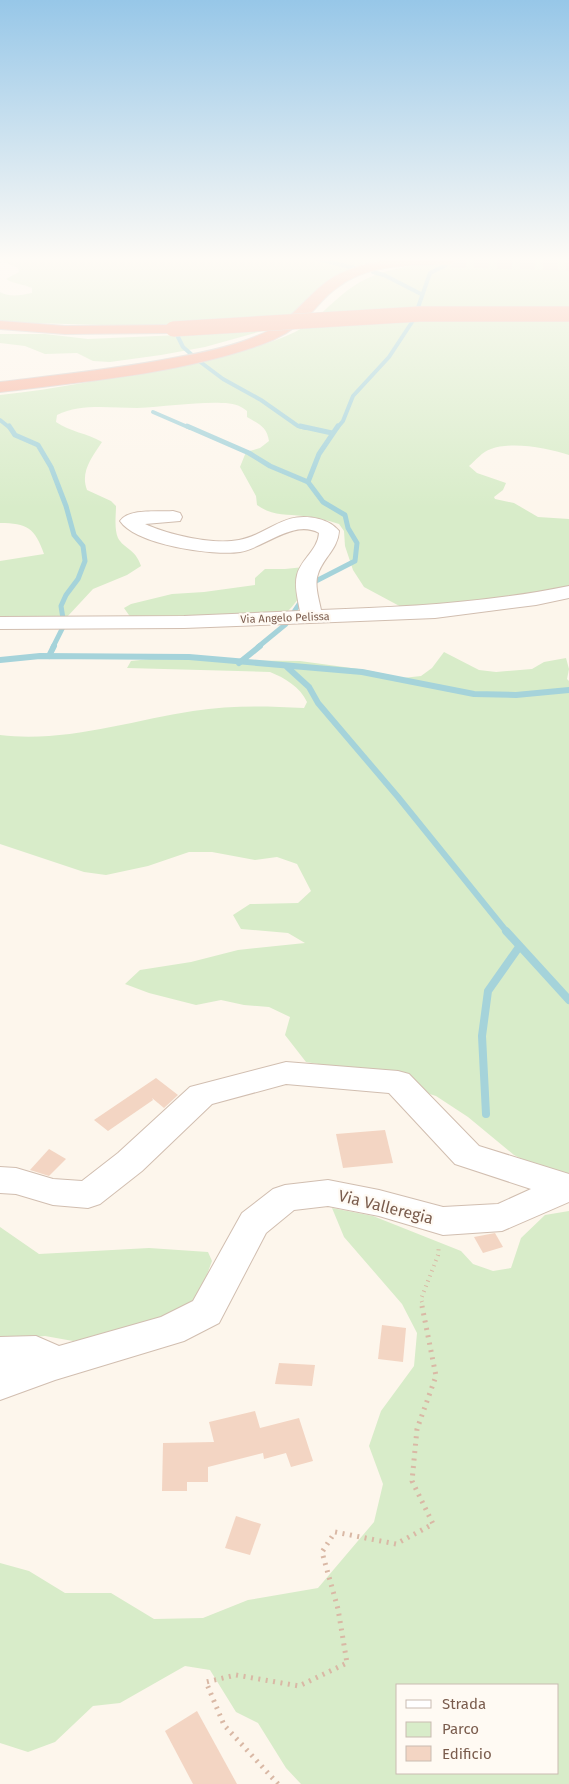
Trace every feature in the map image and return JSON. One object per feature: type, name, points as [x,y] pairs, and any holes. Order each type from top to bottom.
[{"type":"highway","points":[[0,387],[151,365],[254,342]]},
{"type":"street","points":[[173,517],[133,518],[129,521],[133,526],[172,540],[221,546],[248,543],[292,524],[311,522],[324,527],[329,531],[328,540],[308,572],[306,579],[311,617]]},
{"type":"street","name":"Via Angelo Pelissa","points":[[0,623],[184,622],[452,610],[536,599],[569,592]]},
{"type":"street","points":[[0,1180],[16,1181],[53,1192],[88,1195],[130,1162],[200,1095],[286,1073],[398,1082],[467,1155],[567,1187]]},
{"type":"street","name":"Via Valleregia","points":[[0,1383],[54,1364],[171,1330],[206,1312],[254,1223],[285,1198],[328,1193],[379,1203],[443,1222],[502,1217],[567,1187]]},
{"type":"street","points":[[0,1353],[36,1352],[54,1364]]},
{"type":"path","points":[[278,1784],[224,1725],[206,1682],[236,1675],[299,1686],[347,1664],[338,1609],[322,1552],[335,1532],[396,1544],[433,1524],[412,1481],[417,1428],[436,1376],[421,1299],[438,1255],[443,1222]]},
{"type":"green space","points":[[222,342],[161,355],[110,362],[93,361],[77,353],[45,354],[25,346],[0,343]]},
{"type":"green space","points":[[270,342],[569,342],[569,455],[541,448],[509,446],[488,450],[469,466],[477,473],[506,483],[503,490],[494,497],[495,499],[514,503],[538,517],[569,519],[569,589],[405,609],[364,587],[353,570],[345,546],[344,531],[339,524],[312,517],[274,513],[257,505],[256,496],[240,467],[246,452],[260,448],[269,441],[264,429],[247,417],[247,411],[244,409],[226,403],[137,408],[86,408],[66,411],[57,415],[56,422],[102,442],[86,471],[85,483],[87,490],[111,501],[116,506],[118,538],[120,542],[133,552],[141,566],[127,575],[93,589],[67,617],[0,618],[0,561],[44,554],[37,538],[29,529],[17,524],[0,523],[0,395],[105,379],[216,357]]},
{"type":"green space","points":[[304,567],[301,593],[295,604],[284,615],[131,618],[124,608],[131,604],[172,594],[255,585],[255,578],[265,569]]},
{"type":"green space","points":[[444,652],[479,670],[496,672],[532,669],[544,662],[566,658],[569,669],[567,679],[569,681],[569,1176],[539,1168],[514,1155],[468,1117],[436,1096],[350,1069],[306,1062],[285,1035],[290,1017],[269,1007],[244,1005],[221,1000],[196,1005],[149,993],[125,984],[140,970],[191,962],[238,950],[305,943],[288,933],[241,929],[233,915],[250,904],[298,903],[311,891],[297,864],[277,857],[255,860],[212,852],[189,852],[148,866],[106,875],[84,872],[0,844],[0,735],[24,737],[72,734],[207,709],[248,706],[304,708],[307,702],[292,684],[270,672],[127,668],[131,661],[150,659],[300,661],[366,670],[403,678],[421,676],[432,668]]},
{"type":"green space","points":[[332,1208],[373,1216],[461,1251],[473,1264],[493,1271],[511,1268],[521,1238],[545,1215],[569,1211],[569,1784],[301,1784],[286,1768],[258,1723],[236,1712],[210,1670],[185,1666],[120,1703],[93,1706],[55,1742],[28,1752],[0,1743],[0,1563],[29,1571],[65,1593],[111,1593],[154,1619],[203,1618],[248,1600],[318,1588],[374,1522],[383,1484],[369,1446],[381,1411],[414,1366],[417,1333],[402,1304],[344,1237]]},
{"type":"green space","points":[[0,1227],[39,1254],[149,1248],[208,1252],[212,1261],[200,1293],[179,1317],[135,1334],[73,1341],[45,1336],[0,1340]]},
{"type":"building","points":[[156,1078],[178,1095],[164,1108],[152,1098],[153,1100],[108,1131],[94,1120]]},
{"type":"building","points":[[385,1130],[393,1163],[343,1168],[336,1134]]},
{"type":"building","points":[[49,1149],[66,1159],[49,1176],[30,1170]]},
{"type":"building","points":[[495,1233],[503,1247],[483,1253],[474,1237]]},
{"type":"building","points":[[382,1325],[406,1328],[403,1362],[378,1359]]},
{"type":"building","points":[[279,1363],[315,1365],[312,1386],[275,1384]]},
{"type":"building","points":[[255,1411],[260,1428],[299,1418],[313,1461],[291,1467],[286,1453],[264,1459],[263,1453],[208,1467],[208,1482],[187,1482],[187,1491],[162,1491],[163,1443],[214,1442],[209,1422]]},
{"type":"building","points":[[236,1516],[261,1524],[250,1555],[225,1548]]},
{"type":"building","points":[[197,1711],[237,1784],[193,1784],[165,1731]]},
{"type":"waterway","points":[[181,342],[191,354]]},
{"type":"waterway","points":[[337,428],[343,421],[353,396],[389,357],[399,342]]},
{"type":"waterway","points":[[199,361],[223,379],[261,400],[298,426],[306,428]]},
{"type":"waterway","points":[[153,412],[190,428]]},
{"type":"waterway","points":[[0,420],[10,428]]},
{"type":"waterway","points":[[9,426],[15,435],[38,445],[51,467],[66,506],[74,535],[83,546],[85,561],[78,579],[66,595],[61,606],[64,625],[53,647]]},
{"type":"waterway","points":[[187,426],[249,453],[270,466],[308,482]]},
{"type":"waterway","points":[[300,426],[332,433]]},
{"type":"waterway","points":[[308,482],[319,454],[338,426]]},
{"type":"waterway","points":[[308,482],[323,502],[345,515],[348,528],[357,543],[355,561],[316,581],[311,587]]},
{"type":"waterway","points":[[258,647],[286,624],[303,598]]},
{"type":"waterway","points":[[49,656],[54,646]]},
{"type":"waterway","points":[[241,661],[260,646]]},
{"type":"waterway","points":[[0,660],[40,656],[189,657],[241,661]]},
{"type":"waterway","points":[[241,661],[362,672],[474,694],[516,695],[569,690]]},
{"type":"waterway","points":[[287,667],[309,687],[318,703],[398,797],[507,932]]},
{"type":"waterway","points":[[506,931],[569,1000]]},
{"type":"waterway","points":[[486,1114],[482,1036],[488,991],[519,947]]}]
